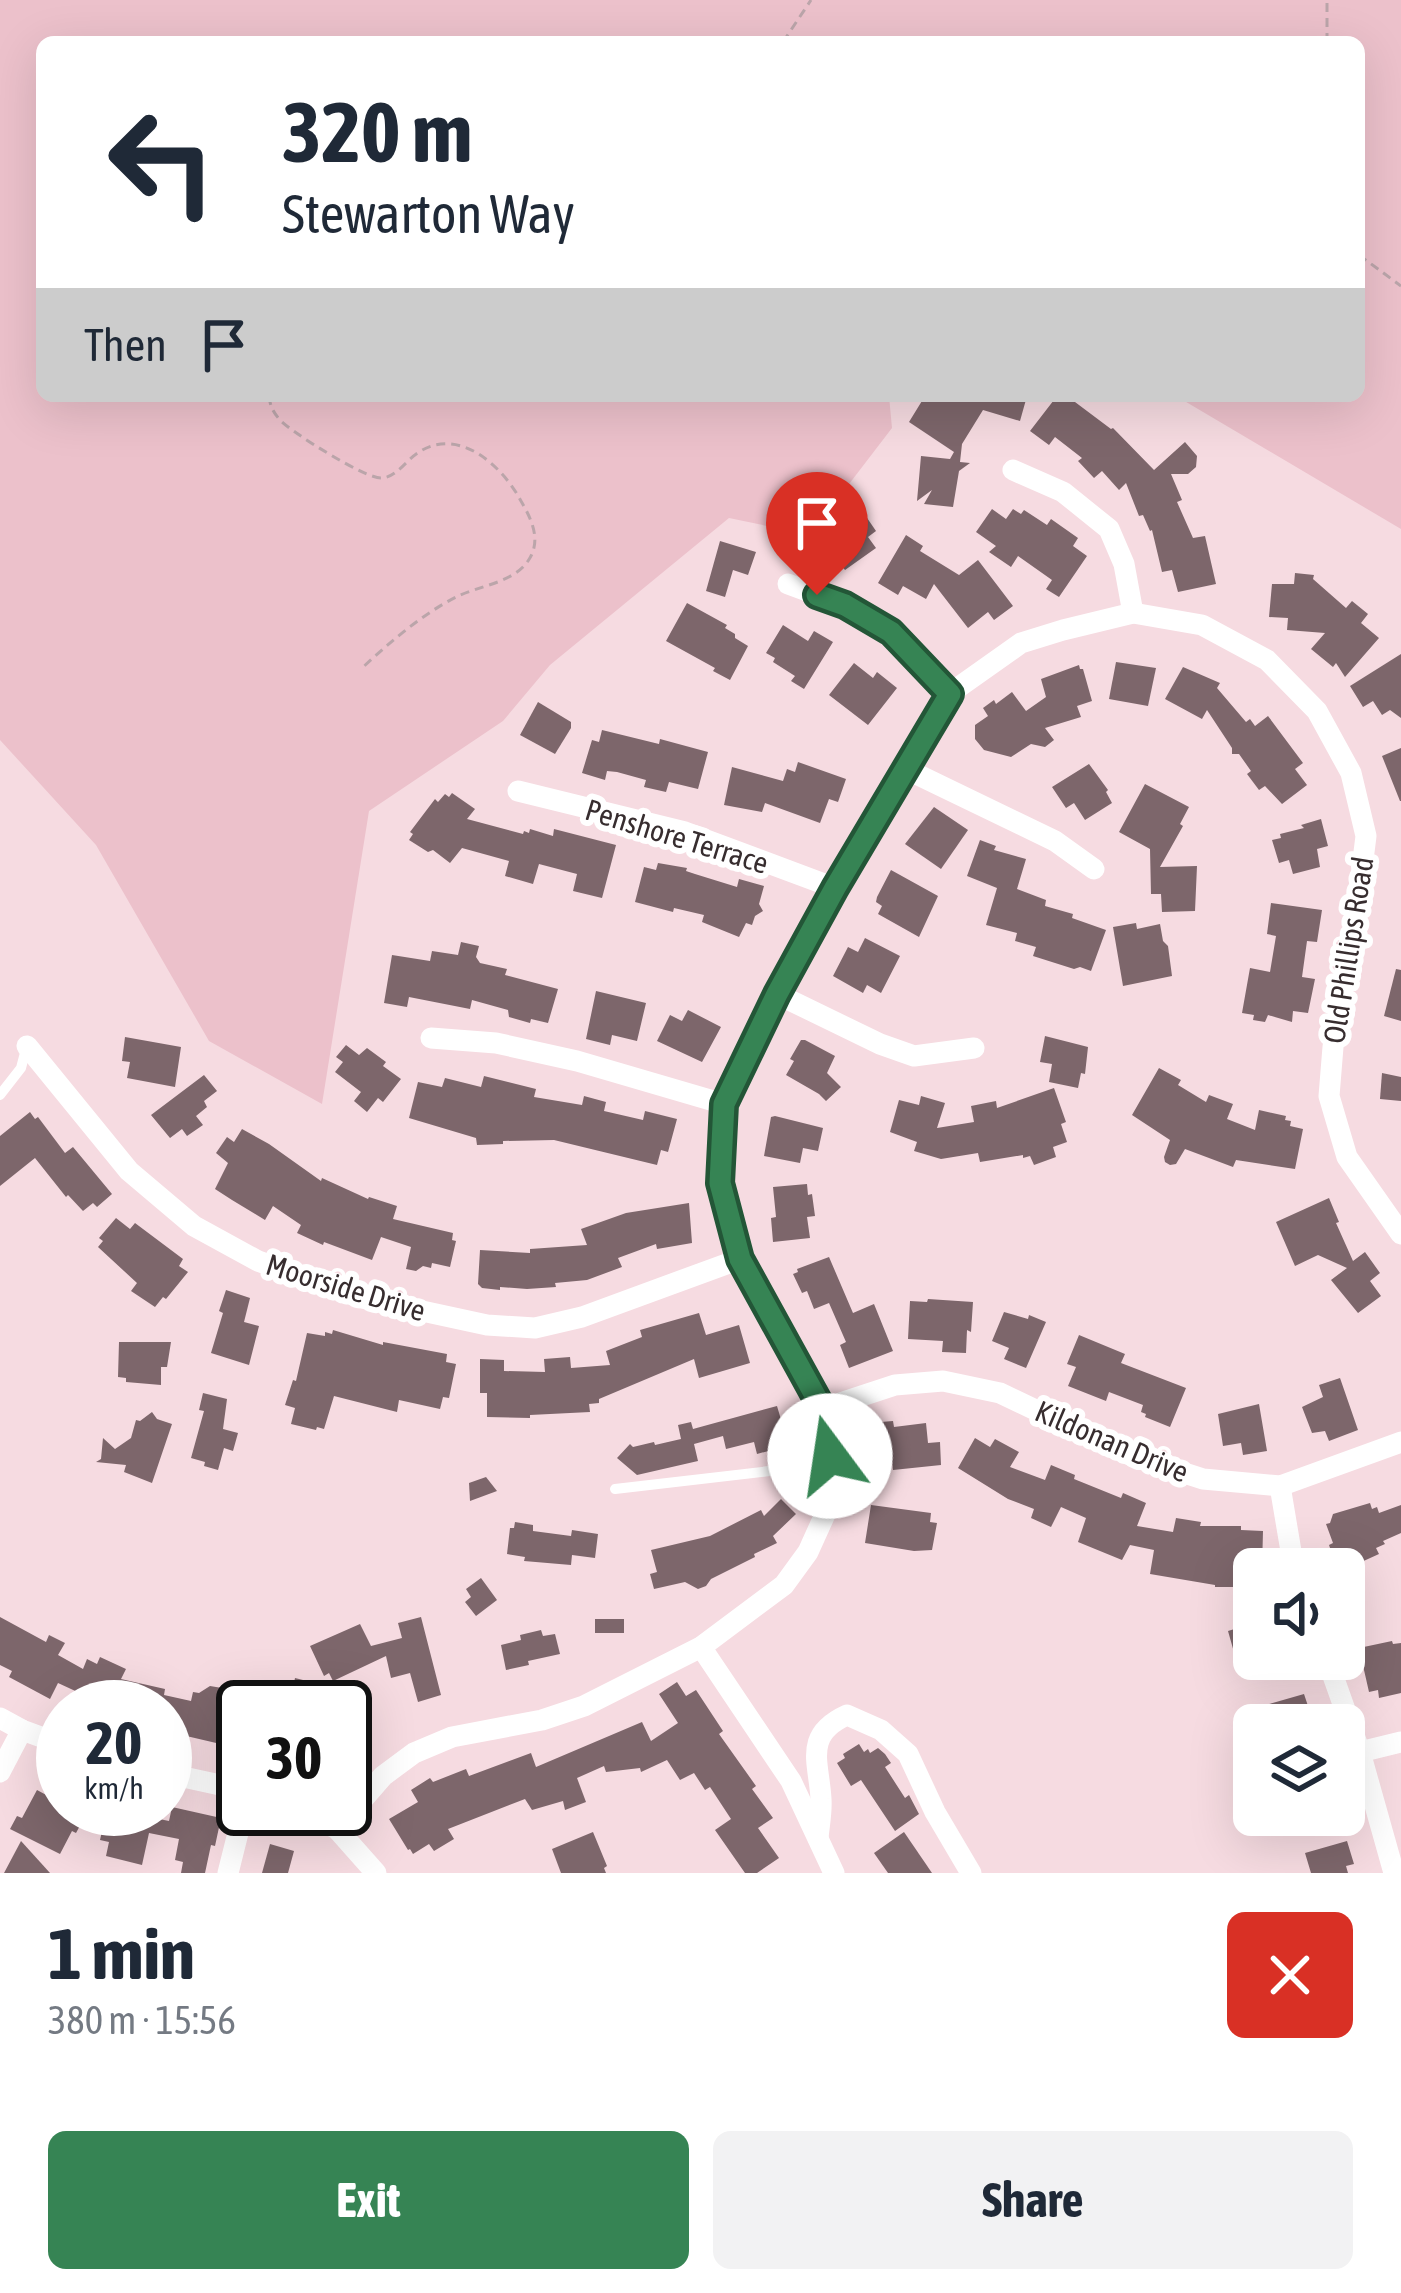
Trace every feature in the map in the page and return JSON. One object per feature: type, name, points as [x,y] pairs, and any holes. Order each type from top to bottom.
[{"type":"street","points":[[1013,470],[1063,492],[1109,529],[1124,564],[1133,613]]},
{"type":"street","points":[[788,584],[845,605],[891,632],[950,694]]},
{"type":"street","name":"Old Phillips Road","points":[[372,1789],[414,1753],[452,1737],[542,1720],[584,1706],[700,1647],[784,1585],[808,1552],[826,1510],[830,1464],[822,1408],[740,1259],[720,1183],[724,1104],[835,888],[950,694],[1021,644],[1133,613],[1202,625],[1267,660],[1317,711],[1352,773],[1366,836],[1333,1047],[1330,1096],[1347,1157],[1392,1203],[1401,1234]]},
{"type":"street","points":[[906,769],[1055,841],[1094,868]]},
{"type":"street","name":"Penshore Terrace","points":[[518,791],[685,832],[835,888]]},
{"type":"street","points":[[777,994],[914,1056],[974,1048]]},
{"type":"street","points":[[430,1038],[496,1043],[578,1060],[724,1104]]},
{"type":"street","name":"Moorside Drive","points":[[27,1046],[129,1171],[194,1226],[258,1261],[362,1298],[487,1325],[535,1328],[582,1317],[740,1259]]},
{"type":"street","name":"Kildonan Drive","points":[[822,1408],[895,1385],[943,1381],[1000,1394],[1132,1456],[1202,1479],[1280,1486],[1401,1442]]},
{"type":"street","points":[[1280,1486],[1290,1548]]},
{"type":"street","points":[[700,1647],[790,1781],[834,1873]]},
{"type":"street","points":[[818,1838],[822,1801],[815,1759],[818,1742],[831,1723],[847,1715],[881,1730],[908,1754],[971,1873]]},
{"type":"street","points":[[0,1718],[36,1735]]},
{"type":"street","points":[[0,1772],[22,1730]]},
{"type":"street","points":[[1365,1751],[1401,1742]]},
{"type":"street","points":[[1365,1770],[1394,1873]]},
{"type":"street","points":[[229,1873],[238,1836]]},
{"type":"street","points":[[344,1836],[376,1873]]},
{"type":"lane","points":[[0,1095],[21,1068],[27,1046]]},
{"type":"lane","points":[[615,1490],[830,1464]]},
{"type":"path","points":[[787,36],[812,0]]},
{"type":"path","points":[[1327,0],[1327,36]]},
{"type":"path","points":[[1365,259],[1401,286]]},
{"type":"path","points":[[268,402],[283,423],[305,440],[370,476],[393,474],[421,450],[460,444],[483,456],[517,493],[537,538],[530,560],[518,570],[457,596],[361,669]]},
{"type":"shaded area","points":[[0,0],[1401,0],[1401,529],[1186,402],[1365,402],[1365,36],[36,36],[36,402],[890,402],[892,428],[810,535],[729,518],[550,665],[503,721],[369,811],[322,1104],[209,1041],[96,845],[0,740]]},
{"type":"building","points":[[921,402],[1025,402],[1020,421],[983,410],[962,444],[960,462],[970,463],[959,471],[953,507],[924,504],[932,490],[917,501],[921,456],[950,459],[954,452],[909,422]]},
{"type":"building","points":[[1052,402],[1075,402],[1113,428],[1154,470],[1185,442],[1197,456],[1196,467],[1188,474],[1171,474],[1182,500],[1177,502],[1193,538],[1205,536],[1216,584],[1178,592],[1172,570],[1162,572],[1152,530],[1143,515],[1139,516],[1126,483],[1119,490],[1102,471],[1094,478],[1078,461],[1082,458],[1055,437],[1049,445],[1030,431]]},
{"type":"building","points":[[992,509],[1006,519],[1013,509],[1021,514],[1024,510],[1047,525],[1051,519],[1078,538],[1073,546],[1087,556],[1059,597],[1046,589],[1052,580],[1018,556],[1011,567],[989,552],[996,546],[976,532]]},
{"type":"building","points":[[850,511],[857,521],[865,515],[876,531],[868,537],[876,548],[845,570],[817,535]]},
{"type":"building","points":[[906,535],[923,546],[920,551],[959,575],[978,560],[1013,606],[994,620],[988,612],[968,628],[934,584],[926,599],[903,586],[898,595],[878,583]]},
{"type":"building","points":[[720,541],[756,552],[748,575],[733,570],[725,597],[706,591]]},
{"type":"building","points":[[1295,573],[1314,575],[1346,608],[1352,601],[1368,614],[1361,623],[1379,638],[1345,677],[1336,663],[1333,667],[1311,649],[1325,633],[1287,630],[1288,618],[1269,617],[1272,584],[1294,584]]},
{"type":"building","points":[[687,603],[727,625],[748,646],[730,680],[666,641]]},
{"type":"building","points":[[783,625],[808,641],[814,631],[833,642],[804,689],[766,653]]},
{"type":"building","points":[[1401,654],[1401,718],[1390,710],[1382,715],[1373,701],[1363,707],[1350,686]]},
{"type":"building","points":[[1116,662],[1156,668],[1148,706],[1109,699]]},
{"type":"building","points":[[854,663],[873,678],[877,672],[897,688],[868,725],[829,695]]},
{"type":"building","points":[[1079,665],[1092,701],[1077,706],[1081,717],[1045,728],[1054,740],[1045,747],[1031,744],[1011,757],[984,750],[975,739],[975,725],[988,716],[983,708],[994,700],[996,704],[1012,692],[1026,711],[1046,697],[1041,679]]},
{"type":"building","points":[[1183,667],[1220,683],[1217,688],[1246,722],[1250,719],[1255,726],[1268,716],[1303,763],[1295,769],[1307,785],[1282,804],[1265,786],[1259,790],[1247,774],[1251,771],[1239,754],[1232,754],[1207,710],[1202,719],[1165,699]]},
{"type":"building","points":[[538,702],[571,722],[555,754],[520,735]]},
{"type":"building","points":[[602,730],[708,752],[698,789],[669,782],[666,792],[644,787],[646,780],[617,772],[607,771],[605,780],[582,773],[592,740],[599,742]]},
{"type":"building","points":[[1401,748],[1401,801],[1400,801],[1382,756]]},
{"type":"building","points":[[798,762],[846,779],[838,802],[829,799],[820,823],[765,803],[762,812],[724,805],[732,767],[783,781],[787,769],[795,772]]},
{"type":"building","points":[[1089,764],[1112,803],[1085,820],[1074,803],[1066,808],[1052,787]]},
{"type":"building","points":[[1145,784],[1189,807],[1160,867],[1197,866],[1195,911],[1162,912],[1161,894],[1151,894],[1150,849],[1119,832]]},
{"type":"building","points":[[452,793],[475,809],[467,819],[523,834],[530,829],[553,836],[554,829],[616,845],[602,898],[573,891],[577,874],[539,864],[533,884],[505,876],[509,861],[462,848],[450,863],[409,840],[435,799],[438,802]]},
{"type":"building","points":[[934,807],[968,830],[941,869],[905,844]]},
{"type":"building","points":[[1321,819],[1328,846],[1317,849],[1320,867],[1293,874],[1289,860],[1279,863],[1272,840]]},
{"type":"building","points":[[980,840],[996,846],[994,850],[1026,859],[1017,889],[1046,900],[1045,906],[1106,930],[1091,971],[1033,956],[1036,947],[1015,941],[1017,933],[986,925],[997,888],[967,876]]},
{"type":"building","points":[[658,863],[687,868],[737,887],[739,879],[764,886],[759,904],[763,911],[752,925],[746,923],[739,937],[702,922],[704,915],[635,902],[644,867],[656,870]]},
{"type":"building","points":[[891,870],[938,896],[919,937],[878,914],[882,906],[877,897]]},
{"type":"building","points":[[1271,903],[1322,910],[1317,942],[1307,941],[1302,977],[1315,979],[1308,1013],[1293,1011],[1292,1022],[1268,1015],[1265,1022],[1253,1020],[1254,1015],[1242,1013],[1250,968],[1270,972],[1276,936],[1267,934]]},
{"type":"building","points":[[1136,923],[1137,929],[1160,924],[1172,976],[1123,986],[1113,927]]},
{"type":"building","points":[[865,938],[900,956],[881,993],[867,985],[863,993],[833,976],[848,947],[858,952]]},
{"type":"building","points":[[461,942],[479,946],[476,957],[480,963],[558,989],[548,1023],[509,1017],[508,1010],[472,1000],[470,1009],[409,997],[407,1007],[384,1003],[392,955],[430,961],[432,951],[458,955]]},
{"type":"building","points":[[1396,969],[1401,970],[1401,1021],[1384,1016]]},
{"type":"building","points":[[596,991],[646,1003],[637,1041],[612,1035],[610,1045],[586,1039]]},
{"type":"building","points":[[688,1010],[721,1027],[702,1062],[657,1041],[670,1015],[682,1021]]},
{"type":"building","points":[[1045,1036],[1088,1047],[1078,1088],[1049,1082],[1052,1064],[1040,1062]]},
{"type":"building","points":[[125,1037],[181,1047],[175,1087],[127,1078],[130,1062],[122,1061]]},
{"type":"building","points":[[801,1040],[835,1056],[827,1073],[841,1087],[826,1101],[786,1075]]},
{"type":"building","points":[[346,1045],[359,1055],[367,1048],[401,1079],[383,1102],[378,1098],[367,1112],[354,1101],[361,1092],[335,1072],[343,1062],[336,1057]]},
{"type":"building","points":[[1159,1068],[1206,1102],[1209,1095],[1233,1104],[1227,1119],[1255,1130],[1259,1110],[1286,1116],[1290,1126],[1303,1129],[1295,1169],[1236,1160],[1233,1167],[1185,1149],[1176,1164],[1165,1162],[1170,1140],[1132,1115]]},
{"type":"building","points":[[1382,1073],[1401,1077],[1401,1101],[1380,1099]]},
{"type":"building","points":[[204,1075],[217,1091],[196,1116],[203,1125],[187,1136],[182,1129],[170,1138],[151,1115]]},
{"type":"building","points":[[484,1076],[536,1089],[534,1097],[582,1105],[584,1096],[606,1102],[604,1111],[643,1120],[645,1111],[677,1119],[668,1152],[661,1150],[657,1165],[554,1140],[477,1145],[476,1138],[409,1118],[418,1082],[442,1087],[445,1078],[481,1087]]},
{"type":"building","points":[[1054,1088],[1066,1122],[1061,1124],[1067,1142],[1053,1147],[1056,1157],[1034,1165],[1030,1156],[1023,1155],[980,1162],[978,1153],[941,1159],[914,1151],[917,1142],[890,1132],[899,1100],[919,1105],[921,1096],[945,1103],[937,1128],[974,1122],[971,1106],[996,1101],[997,1108]]},
{"type":"building","points":[[30,1112],[65,1153],[73,1147],[112,1194],[97,1207],[93,1203],[83,1211],[35,1158],[0,1186],[0,1136]]},
{"type":"building","points":[[775,1116],[823,1128],[818,1151],[803,1148],[800,1163],[764,1156]]},
{"type":"building","points":[[242,1129],[321,1181],[397,1206],[393,1219],[453,1233],[456,1241],[450,1267],[432,1263],[431,1268],[406,1269],[411,1247],[381,1237],[372,1260],[323,1245],[297,1233],[301,1225],[273,1206],[265,1220],[215,1189],[228,1163],[216,1153],[227,1137],[234,1142]]},
{"type":"building","points":[[807,1184],[815,1216],[807,1217],[810,1238],[773,1242],[773,1187]]},
{"type":"building","points":[[1329,1198],[1353,1261],[1365,1252],[1380,1273],[1370,1281],[1381,1296],[1358,1313],[1331,1280],[1347,1268],[1318,1255],[1295,1266],[1276,1222]]},
{"type":"building","points":[[689,1203],[692,1243],[657,1249],[656,1244],[618,1258],[622,1267],[587,1280],[555,1283],[556,1287],[500,1290],[478,1284],[480,1250],[530,1253],[530,1249],[587,1245],[581,1229],[626,1213]]},
{"type":"building","points":[[116,1218],[130,1229],[135,1223],[183,1259],[179,1266],[188,1272],[155,1307],[131,1291],[137,1283],[98,1247],[103,1241],[99,1238]]},
{"type":"building","points":[[829,1257],[853,1313],[874,1304],[893,1351],[849,1368],[840,1345],[846,1342],[829,1303],[814,1309],[793,1274]]},
{"type":"building","points":[[226,1290],[250,1298],[244,1322],[259,1326],[249,1365],[211,1353]]},
{"type":"building","points":[[910,1301],[973,1302],[966,1353],[942,1352],[943,1341],[908,1339]]},
{"type":"building","points":[[1004,1312],[1046,1322],[1026,1368],[1004,1359],[1009,1348],[992,1341]]},
{"type":"building","points":[[699,1313],[706,1335],[739,1325],[750,1363],[699,1378],[694,1359],[589,1404],[590,1412],[487,1417],[487,1393],[480,1393],[480,1359],[504,1360],[504,1371],[545,1372],[544,1359],[570,1357],[571,1368],[610,1365],[606,1351],[642,1337],[640,1330]]},
{"type":"building","points":[[333,1330],[383,1345],[447,1354],[446,1362],[456,1364],[449,1398],[443,1397],[440,1409],[399,1400],[397,1412],[334,1396],[324,1429],[291,1424],[295,1408],[285,1405],[307,1333],[325,1336]]},
{"type":"building","points":[[1079,1335],[1125,1354],[1121,1363],[1186,1388],[1170,1427],[1145,1417],[1143,1405],[1109,1392],[1106,1401],[1068,1386],[1076,1367],[1067,1364]]},
{"type":"building","points":[[119,1342],[171,1342],[167,1367],[161,1367],[161,1385],[118,1377]]},
{"type":"building","points":[[1340,1378],[1358,1430],[1329,1441],[1325,1431],[1312,1433],[1302,1407],[1323,1397],[1319,1385]]},
{"type":"building","points":[[203,1393],[227,1399],[223,1429],[238,1433],[233,1451],[224,1448],[218,1470],[191,1458],[204,1411],[199,1410]]},
{"type":"building","points":[[1259,1404],[1267,1451],[1243,1455],[1241,1443],[1223,1446],[1218,1414]]},
{"type":"building","points":[[777,1406],[794,1444],[757,1454],[754,1442],[726,1449],[723,1436],[694,1444],[698,1461],[637,1475],[617,1458],[630,1444],[681,1439],[678,1425],[691,1422],[693,1429]]},
{"type":"building","points":[[152,1412],[172,1424],[152,1483],[124,1472],[126,1465],[96,1462],[101,1459],[103,1438],[115,1449],[131,1438],[136,1420]]},
{"type":"building","points":[[893,1421],[894,1427],[926,1423],[928,1443],[940,1442],[941,1465],[893,1470],[892,1461],[879,1463],[869,1423]]},
{"type":"building","points":[[975,1438],[990,1447],[995,1439],[1019,1452],[1010,1467],[1045,1480],[1051,1465],[1121,1498],[1123,1493],[1146,1503],[1137,1526],[1173,1532],[1176,1518],[1201,1522],[1200,1526],[1241,1526],[1241,1530],[1263,1531],[1263,1548],[1233,1548],[1233,1587],[1150,1574],[1154,1550],[1130,1545],[1122,1560],[1078,1542],[1086,1518],[1061,1507],[1051,1527],[1031,1518],[1034,1509],[958,1468]]},
{"type":"building","points":[[486,1477],[497,1491],[470,1501],[469,1483]]},
{"type":"building","points":[[781,1499],[796,1514],[773,1536],[777,1543],[698,1589],[685,1582],[654,1589],[650,1574],[657,1572],[651,1550],[710,1536],[761,1510],[764,1516]]},
{"type":"building","points":[[1370,1503],[1379,1513],[1401,1505],[1401,1533],[1383,1541],[1376,1548],[1379,1554],[1365,1560],[1365,1548],[1330,1548],[1333,1543],[1326,1524],[1333,1514]]},
{"type":"building","points":[[871,1505],[931,1513],[930,1522],[937,1523],[932,1550],[865,1543]]},
{"type":"building","points":[[515,1522],[533,1525],[533,1531],[598,1534],[595,1558],[572,1555],[571,1565],[524,1561],[525,1557],[507,1554]]},
{"type":"building","points":[[481,1578],[497,1600],[476,1616],[465,1602],[471,1597],[466,1589]]},
{"type":"building","points":[[0,1617],[46,1642],[49,1635],[65,1643],[58,1655],[83,1669],[87,1659],[97,1664],[100,1657],[126,1669],[121,1679],[125,1680],[36,1680],[36,1691],[9,1677],[12,1671],[0,1665]]},
{"type":"building","points":[[421,1617],[441,1695],[418,1702],[410,1673],[391,1678],[386,1656],[335,1680],[329,1673],[324,1676],[310,1646],[360,1624],[371,1646],[402,1638],[398,1623]]},
{"type":"building","points":[[595,1619],[624,1619],[624,1633],[595,1633]]},
{"type":"building","points":[[541,1630],[543,1636],[555,1634],[560,1654],[506,1670],[501,1645]]},
{"type":"building","points":[[1401,1643],[1401,1693],[1379,1698],[1378,1690],[1369,1692],[1365,1647]]},
{"type":"building","points":[[677,1682],[686,1696],[696,1690],[773,1818],[758,1828],[779,1858],[757,1873],[745,1873],[715,1830],[731,1819],[710,1787],[705,1790],[694,1773],[680,1780],[667,1760],[641,1772],[640,1768],[606,1772],[604,1766],[577,1778],[586,1802],[565,1810],[563,1801],[532,1810],[525,1799],[448,1829],[454,1839],[434,1851],[429,1844],[413,1854],[389,1819],[418,1802],[411,1790],[430,1778],[433,1782],[466,1769],[469,1776],[531,1753],[536,1767],[642,1722],[651,1741],[678,1723],[659,1694]]},
{"type":"building","points":[[210,1686],[216,1687],[216,1743],[192,1737],[193,1692]]},
{"type":"building","points":[[1304,1694],[1307,1704],[1269,1704]]},
{"type":"building","points":[[859,1744],[864,1752],[878,1748],[885,1754],[891,1763],[885,1767],[919,1814],[895,1831],[861,1780],[851,1786],[837,1763]]},
{"type":"building","points":[[36,1792],[36,1836],[69,1836],[60,1854],[10,1829],[17,1816],[22,1818]]},
{"type":"building","points":[[192,1811],[216,1817],[217,1836],[205,1873],[181,1873],[183,1862],[175,1860],[179,1839],[164,1836],[192,1836]]},
{"type":"building","points":[[593,1832],[606,1873],[561,1873],[552,1849]]},
{"type":"building","points":[[904,1832],[932,1873],[888,1873],[874,1853]]},
{"type":"building","points":[[101,1836],[148,1836],[142,1865],[106,1856],[109,1842],[100,1840]]},
{"type":"building","points":[[21,1841],[50,1873],[4,1873]]},
{"type":"building","points":[[1347,1841],[1354,1864],[1346,1866],[1348,1873],[1311,1873],[1305,1853]]},
{"type":"building","points":[[270,1844],[294,1851],[288,1873],[262,1873]]},
{"type":"route","points":[[817,595],[891,632],[950,694],[835,888],[724,1104],[720,1183],[740,1259],[822,1408],[830,1456]]}]
